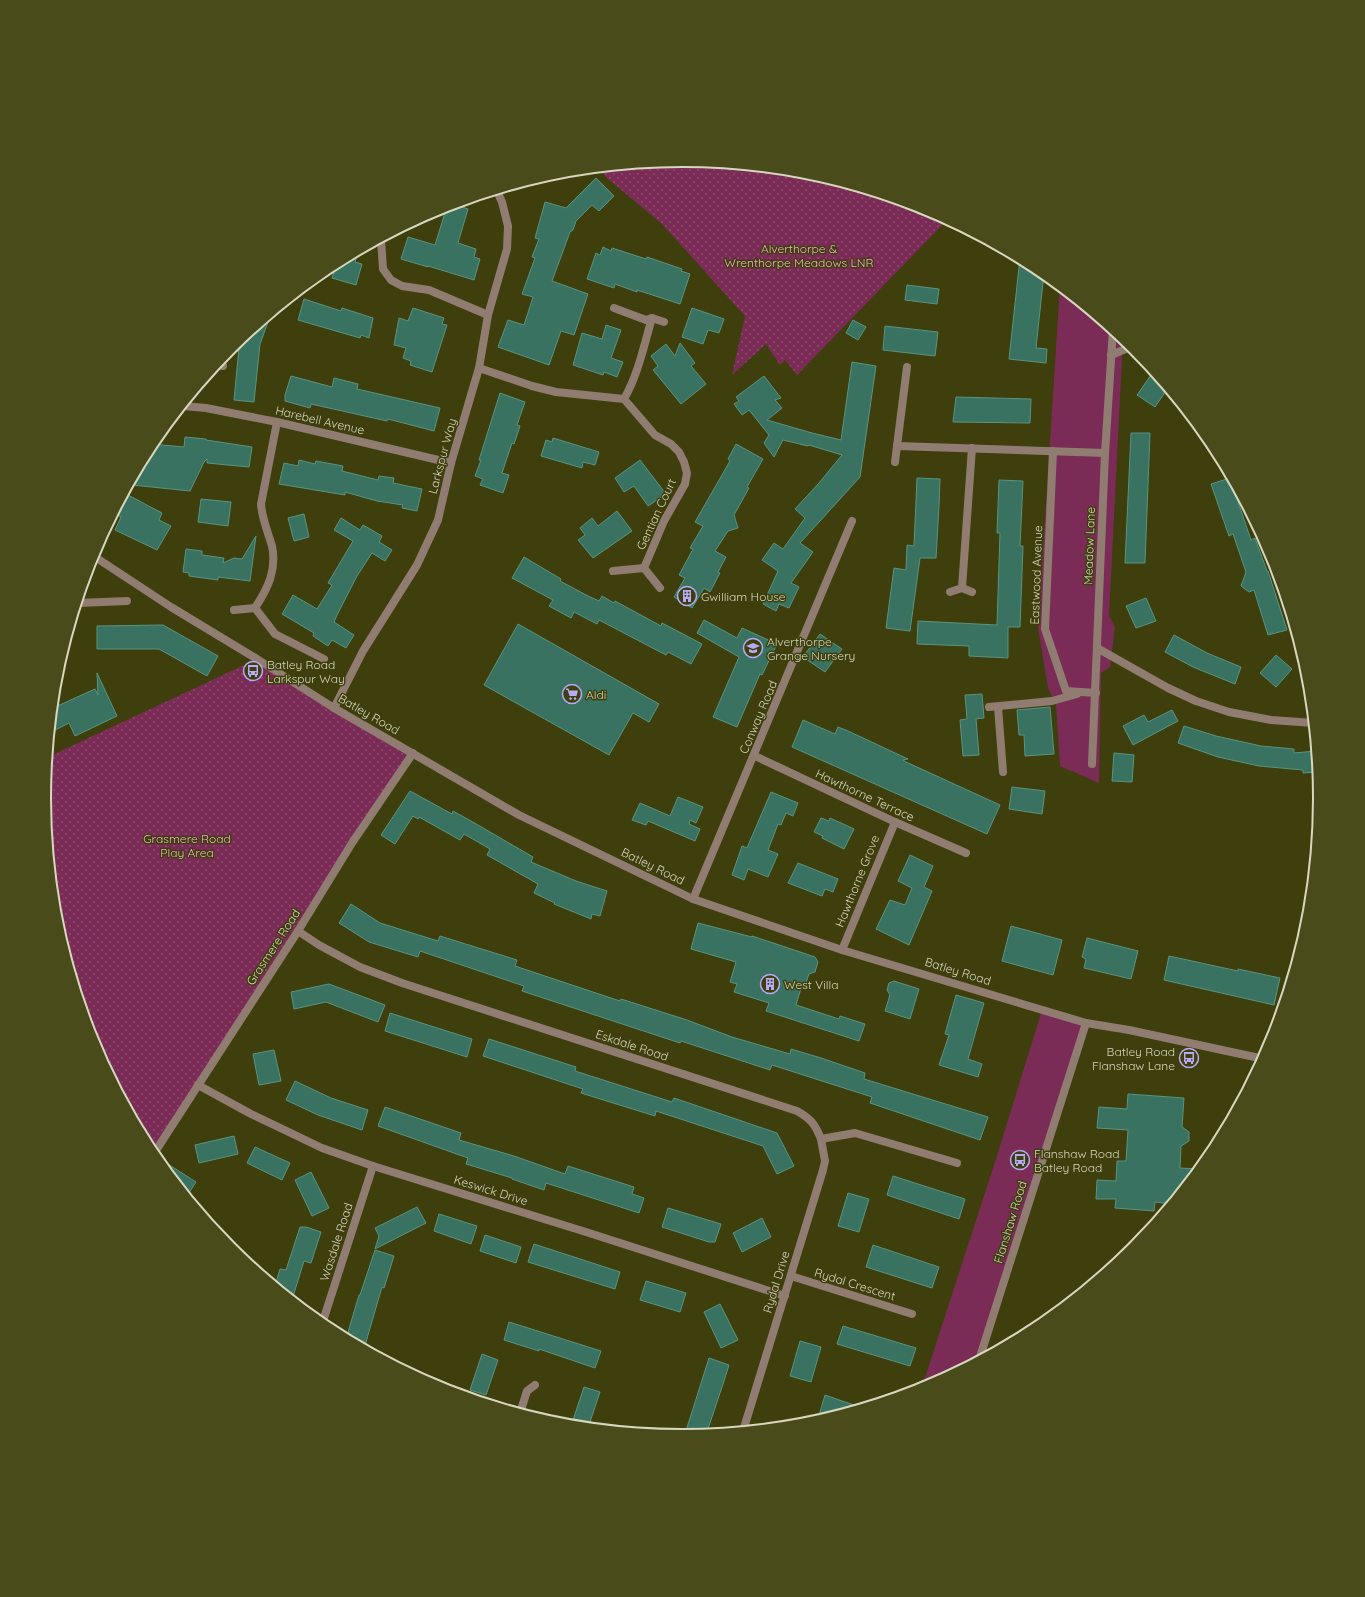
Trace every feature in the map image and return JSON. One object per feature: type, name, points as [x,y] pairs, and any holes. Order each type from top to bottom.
[{"type":"street","name":"Larkspur Way","points":[[334,708],[363,651],[417,565],[438,520],[451,463],[479,368],[488,315],[507,248],[508,226],[499,195]]},
{"type":"street","points":[[381,244],[383,269],[391,280],[402,286],[429,290],[488,315]]},
{"type":"street","points":[[614,308],[646,320],[652,318],[664,322]]},
{"type":"street","points":[[479,368],[532,386],[556,392],[624,399],[636,372],[652,318]]},
{"type":"street","name":"Meadow Lane","points":[[1092,764],[1105,453],[1112,336]]},
{"type":"street","points":[[1111,355],[1126,349]]},
{"type":"street","points":[[895,462],[907,367]]},
{"type":"street","name":"Gentian Court","points":[[624,399],[650,430],[679,452],[687,473],[685,484],[664,521],[644,568]]},
{"type":"street","name":"Harebell Avenue","points":[[187,406],[206,408],[277,422],[451,463]]},
{"type":"street","points":[[255,608],[267,589],[272,572],[272,547],[263,518],[261,504],[277,422]]},
{"type":"street","points":[[897,446],[1105,453]]},
{"type":"street","points":[[962,588],[972,448]]},
{"type":"street","name":"Eastwood Avenue","points":[[1053,451],[1045,628],[1066,691],[1096,693]]},
{"type":"street","name":"Conway Road","points":[[693,899],[852,521]]},
{"type":"street","name":"Batley Road","points":[[98,559],[171,607],[334,708],[519,815],[693,899],[842,950],[1086,1023],[1129,1030],[1258,1058]]},
{"type":"street","name":"Gentian Court","points":[[613,571],[644,568]]},
{"type":"street","name":"Gentian Court","points":[[644,568],[660,588]]},
{"type":"street","points":[[950,592],[962,588],[972,592]]},
{"type":"street","points":[[83,603],[127,601]]},
{"type":"street","points":[[234,610],[255,608]]},
{"type":"street","points":[[255,608],[275,634],[324,659]]},
{"type":"street","points":[[1097,648],[1168,688],[1196,701],[1228,712],[1271,720],[1310,723]]},
{"type":"street","points":[[989,708],[1052,701],[1084,692]]},
{"type":"street","points":[[998,707],[1003,772]]},
{"type":"street","name":"Grasmere Road","points":[[157,1149],[298,931],[352,843],[413,753]]},
{"type":"street","name":"Hawthorne Terrace","points":[[754,756],[894,822],[966,853]]},
{"type":"street","name":"Hawthorne Grove","points":[[842,950],[894,822]]},
{"type":"street","name":"Eskdale Road","points":[[298,931],[319,945],[360,967],[402,983],[797,1111],[808,1117],[817,1127],[822,1139]]},
{"type":"street","name":"Flanshaw Road","points":[[982,1354],[1086,1023]]},
{"type":"street","name":"Keswick Drive","points":[[198,1085],[250,1114],[322,1148],[373,1166],[586,1232],[784,1296]]},
{"type":"street","points":[[822,1139],[855,1133],[956,1163]]},
{"type":"street","name":"Rydal Drive","points":[[746,1427],[823,1170],[825,1161],[822,1139]]},
{"type":"street","name":"Wasdale Road","points":[[324,1318],[373,1166]]},
{"type":"street","name":"Rydal Crescent","points":[[791,1276],[912,1314]]},
{"type":"street","points":[[522,1409],[528,1391],[535,1385]]},
{"type":"green space","name":"Alverthorpe & Wrenthorpe Meadows LNR","points":[[641,168],[724,168],[765,172],[806,179],[846,189],[885,201],[943,224],[797,375],[785,360],[780,365],[766,344],[732,375],[745,316],[662,224],[601,172]]},
{"type":"green space","points":[[1060,292],[1099,324],[1123,346],[1109,616],[1115,627],[1110,667],[1101,673],[1099,783],[1060,766],[1056,705],[1048,688],[1038,628]]},
{"type":"green space","name":"Grasmere Road Play Area","points":[[257,659],[413,753],[155,1146],[116,1078],[99,1040],[73,962],[63,922],[56,881],[52,840],[52,755]]},
{"type":"green space","points":[[1042,1010],[1086,1023],[981,1355],[962,1365],[924,1382],[996,1159]]},
{"type":"building","points":[[596,178],[614,196],[599,211],[592,205],[576,221],[573,230],[570,232],[552,281],[588,294],[574,335],[561,331],[549,365],[498,347],[508,320],[524,325],[533,297],[522,294],[535,258],[532,257],[539,239],[535,238],[545,202],[566,208]]},
{"type":"building","points":[[463,207],[468,209],[458,243],[476,249],[474,257],[480,259],[474,280],[401,259],[408,237],[435,245],[445,214]]},
{"type":"building","points":[[603,247],[611,251],[612,248],[646,259],[647,257],[682,269],[681,271],[690,274],[680,304],[615,284],[614,288],[587,279],[596,253],[600,255]]},
{"type":"building","points":[[356,259],[355,262],[362,264],[356,285],[332,278],[334,272]]},
{"type":"building","points":[[1019,265],[1043,280],[1036,348],[1047,349],[1046,363],[1009,359]]},
{"type":"building","points":[[907,285],[939,289],[937,304],[905,300]]},
{"type":"building","points":[[304,299],[341,311],[342,308],[373,318],[369,338],[361,335],[360,338],[298,320]]},
{"type":"building","points":[[413,308],[444,318],[442,324],[447,325],[432,372],[410,365],[411,361],[403,358],[406,348],[394,345],[399,318],[408,321]]},
{"type":"building","points":[[692,308],[724,319],[719,333],[708,330],[703,344],[682,337]]},
{"type":"building","points":[[853,320],[866,327],[858,340],[846,333]]},
{"type":"building","points":[[268,322],[260,344],[254,402],[234,400],[239,349]]},
{"type":"building","points":[[606,325],[621,330],[611,358],[623,362],[617,377],[604,372],[603,375],[573,365],[582,333],[602,339]]},
{"type":"building","points":[[885,326],[938,332],[935,356],[883,350]]},
{"type":"building","points":[[680,343],[695,363],[691,366],[706,384],[681,404],[653,370],[658,366],[651,356],[666,344],[675,356]]},
{"type":"building","points":[[852,362],[876,366],[860,477],[800,543],[813,552],[791,583],[799,587],[789,608],[779,604],[776,611],[763,604],[778,571],[762,560],[774,543],[783,549],[805,518],[795,509],[842,455],[809,445],[783,440],[774,457],[764,443],[769,435],[749,410],[742,415],[734,404],[739,401],[736,397],[764,376],[781,398],[775,400],[782,408],[767,420],[841,440]]},
{"type":"building","points":[[1151,375],[1165,392],[1155,407],[1137,395]]},
{"type":"building","points":[[291,376],[332,387],[334,378],[358,384],[357,389],[440,408],[434,431],[388,419],[387,421],[311,404],[310,408],[285,401],[285,395]]},
{"type":"building","points":[[500,393],[525,402],[517,425],[520,426],[514,444],[512,443],[502,473],[509,475],[503,493],[480,485],[483,479],[475,476]]},
{"type":"building","points":[[956,397],[1031,399],[1030,423],[953,422]]},
{"type":"building","points":[[1131,433],[1150,433],[1145,563],[1125,563]]},
{"type":"building","points":[[185,437],[252,447],[249,467],[207,463],[207,459],[204,462],[190,491],[135,485],[159,445],[184,447]]},
{"type":"building","points":[[553,438],[599,452],[595,465],[583,462],[582,468],[541,456],[546,440],[552,442]]},
{"type":"building","points":[[736,444],[763,459],[747,487],[749,488],[734,515],[738,528],[728,531],[715,551],[726,557],[718,572],[720,573],[710,592],[704,588],[692,608],[674,597],[685,578],[679,575],[693,549],[690,548],[703,526],[695,522],[730,461],[728,459]]},
{"type":"building","points":[[299,460],[315,464],[316,461],[343,466],[342,471],[378,480],[379,476],[394,478],[393,483],[422,489],[417,511],[402,508],[403,505],[377,501],[345,492],[345,495],[279,484],[284,463],[298,466]]},
{"type":"building","points":[[640,460],[666,494],[648,506],[634,486],[624,492],[615,478]]},
{"type":"building","points":[[917,478],[940,479],[936,558],[920,558],[910,631],[886,628],[894,568],[906,570],[907,545],[914,546]]},
{"type":"building","points":[[1227,479],[1236,495],[1251,540],[1255,538],[1268,571],[1287,630],[1268,635],[1254,590],[1249,592],[1241,586],[1246,572],[1233,534],[1229,536],[1211,484]]},
{"type":"building","points":[[999,480],[1023,481],[1020,546],[1023,546],[1020,627],[1008,627],[1008,658],[969,656],[969,646],[917,644],[918,621],[997,625],[1000,533],[997,533]]},
{"type":"building","points":[[129,496],[162,513],[159,520],[171,526],[157,550],[115,530],[121,517],[118,515]]},
{"type":"building","points":[[201,499],[231,502],[228,526],[198,522]]},
{"type":"building","points":[[617,511],[632,531],[593,558],[578,540],[585,535],[580,528],[592,518],[598,526]]},
{"type":"building","points":[[304,514],[309,537],[294,541],[288,518]]},
{"type":"building","points":[[341,518],[360,530],[363,525],[382,536],[379,542],[392,550],[385,561],[372,553],[357,576],[337,615],[334,622],[354,635],[346,648],[332,640],[328,646],[313,636],[314,633],[282,614],[293,595],[317,609],[332,585],[328,583],[353,541],[334,530]]},
{"type":"building","points":[[256,536],[250,581],[218,577],[218,580],[189,576],[189,573],[183,572],[186,549],[202,551],[202,555],[224,558],[223,563],[234,558],[242,559]]},
{"type":"building","points":[[524,557],[561,579],[560,581],[588,596],[599,601],[602,596],[614,603],[615,601],[661,626],[662,623],[702,644],[691,664],[668,652],[666,655],[599,620],[597,624],[574,612],[571,618],[549,606],[553,600],[512,578]]},
{"type":"building","points":[[1146,598],[1156,621],[1136,628],[1126,606]]},
{"type":"building","points":[[704,620],[737,638],[742,628],[777,644],[762,675],[760,674],[737,727],[713,717],[739,657],[697,633]]},
{"type":"building","name":"Aldi","points":[[518,624],[659,704],[649,722],[633,713],[609,755],[484,685]]},
{"type":"building","points":[[163,625],[218,656],[207,676],[159,649],[97,649],[97,626]]},
{"type":"building","points":[[820,634],[842,649],[825,672],[803,657]]},
{"type":"building","points":[[1174,635],[1207,653],[1241,667],[1235,684],[1193,667],[1165,652]]},
{"type":"building","points":[[1276,655],[1292,669],[1276,687],[1260,673]]},
{"type":"building","points":[[97,673],[117,716],[75,736],[69,723],[55,730],[58,706],[95,689],[98,695]]},
{"type":"building","points":[[982,694],[984,718],[976,719],[979,755],[963,756],[960,720],[967,719],[965,695]]},
{"type":"building","points":[[1050,707],[1054,754],[1025,756],[1024,735],[1019,735],[1017,710]]},
{"type":"building","points":[[1172,710],[1178,721],[1133,745],[1123,726],[1144,715],[1148,722]]},
{"type":"building","points":[[803,720],[835,734],[838,727],[848,731],[908,759],[903,760],[906,762],[1000,805],[987,834],[792,747]]},
{"type":"building","points":[[1184,726],[1216,736],[1261,746],[1294,749],[1294,753],[1312,751],[1313,772],[1303,773],[1303,770],[1259,766],[1218,757],[1178,743]]},
{"type":"building","points":[[1114,753],[1134,755],[1132,782],[1112,781]]},
{"type":"building","points":[[1012,787],[1045,791],[1042,814],[1009,809]]},
{"type":"building","points":[[410,791],[452,814],[453,811],[533,857],[531,862],[576,881],[607,891],[600,916],[592,914],[591,919],[554,904],[555,903],[534,893],[538,884],[487,855],[490,849],[464,834],[460,840],[419,817],[418,819],[413,816],[395,844],[381,835]]},
{"type":"building","points":[[771,792],[798,803],[793,816],[786,813],[781,825],[778,824],[768,850],[778,854],[768,877],[748,869],[744,880],[732,875],[742,846],[747,848]]},
{"type":"building","points":[[678,797],[703,807],[696,823],[690,820],[689,824],[700,829],[695,841],[648,821],[646,825],[632,820],[640,803],[670,816]]},
{"type":"building","points":[[821,818],[829,821],[830,818],[854,829],[844,849],[822,838],[823,836],[814,832]]},
{"type":"building","points":[[910,855],[933,866],[924,887],[932,891],[909,945],[876,929],[890,900],[905,905],[912,888],[898,881]]},
{"type":"building","points":[[798,863],[838,879],[833,892],[825,889],[822,896],[788,883]]},
{"type":"building","points":[[351,904],[380,923],[438,941],[440,936],[517,960],[515,966],[620,1001],[621,999],[687,1020],[732,1037],[790,1054],[791,1049],[821,1058],[865,1073],[864,1079],[988,1117],[980,1140],[870,1103],[872,1097],[772,1065],[770,1070],[681,1041],[680,1043],[522,991],[524,986],[420,951],[418,957],[369,942],[339,923]]},
{"type":"building","name":"West Villa","points":[[698,923],[752,936],[815,957],[818,962],[815,972],[809,974],[806,983],[802,985],[796,1005],[839,1019],[840,1016],[865,1024],[859,1041],[766,1011],[769,1003],[734,992],[737,984],[730,982],[736,962],[691,949]]},
{"type":"building","points":[[1011,926],[1062,940],[1053,975],[1002,961]]},
{"type":"building","points":[[1087,938],[1138,951],[1131,979],[1084,968],[1086,959],[1082,957]]},
{"type":"building","points":[[1169,956],[1238,971],[1238,969],[1280,978],[1274,1005],[1164,980]]},
{"type":"building","points":[[894,981],[919,989],[910,1019],[885,1011],[890,995],[887,990],[889,983]]},
{"type":"building","points":[[329,984],[385,1005],[378,1022],[326,1002],[294,1009],[291,992]]},
{"type":"building","points":[[956,995],[984,1003],[968,1059],[982,1064],[978,1077],[939,1065],[949,1035],[945,1034]]},
{"type":"building","points":[[390,1013],[472,1039],[467,1057],[385,1031]]},
{"type":"building","points":[[489,1039],[576,1067],[575,1071],[672,1102],[674,1098],[777,1133],[794,1166],[777,1174],[763,1146],[656,1111],[655,1116],[581,1093],[583,1089],[483,1056]]},
{"type":"building","points":[[274,1050],[281,1081],[259,1085],[253,1054]]},
{"type":"building","points":[[295,1081],[331,1098],[368,1110],[362,1130],[318,1115],[286,1100]]},
{"type":"building","points":[[1128,1094],[1184,1098],[1182,1127],[1189,1132],[1189,1141],[1181,1146],[1180,1168],[1194,1169],[1167,1203],[1155,1202],[1154,1211],[1115,1208],[1116,1199],[1096,1199],[1097,1180],[1116,1181],[1117,1161],[1126,1161],[1128,1130],[1097,1128],[1099,1107],[1127,1109]]},
{"type":"building","points":[[385,1107],[461,1133],[459,1140],[514,1156],[565,1174],[568,1166],[634,1187],[632,1194],[644,1198],[639,1213],[546,1183],[544,1190],[512,1178],[466,1164],[468,1158],[378,1126]]},
{"type":"building","points":[[234,1136],[238,1154],[199,1163],[195,1145]]},
{"type":"building","points":[[255,1147],[290,1163],[282,1180],[247,1163]]},
{"type":"building","points":[[167,1164],[196,1182],[189,1193]]},
{"type":"building","points":[[311,1172],[329,1208],[312,1216],[295,1180]]},
{"type":"building","points":[[893,1176],[965,1199],[959,1219],[887,1195]]},
{"type":"building","points":[[848,1193],[869,1199],[859,1232],[838,1226]]},
{"type":"building","points":[[417,1207],[426,1223],[375,1249],[379,1236],[375,1228]]},
{"type":"building","points":[[668,1208],[721,1224],[715,1242],[709,1242],[662,1227]]},
{"type":"building","points":[[439,1214],[477,1226],[471,1244],[434,1231]]},
{"type":"building","points":[[762,1218],[771,1237],[742,1252],[733,1233]]},
{"type":"building","points":[[300,1227],[306,1227],[321,1232],[311,1263],[304,1261],[293,1296],[276,1282],[280,1269],[286,1270]]},
{"type":"building","points":[[485,1235],[521,1247],[516,1263],[480,1251]]},
{"type":"building","points":[[534,1244],[620,1272],[615,1289],[528,1262]]},
{"type":"building","points":[[873,1245],[939,1267],[932,1288],[866,1267]]},
{"type":"building","points":[[375,1250],[394,1256],[384,1288],[382,1287],[365,1344],[348,1333]]},
{"type":"building","points":[[646,1281],[686,1293],[680,1312],[640,1300]]},
{"type":"building","points":[[720,1304],[738,1340],[721,1348],[704,1312]]},
{"type":"building","points":[[509,1322],[601,1351],[595,1368],[539,1349],[539,1351],[504,1340]]},
{"type":"building","points":[[843,1326],[916,1348],[910,1366],[837,1344]]},
{"type":"building","points":[[800,1341],[821,1347],[811,1382],[790,1376]]},
{"type":"building","points":[[482,1354],[498,1360],[486,1395],[470,1390]]},
{"type":"building","points":[[709,1358],[729,1365],[708,1429],[686,1430]]},
{"type":"building","points":[[584,1387],[600,1392],[590,1423],[573,1420]]},
{"type":"building","points":[[825,1395],[855,1405],[846,1408],[819,1415]]},
{"type":"place","name":"Gwilliam House","points":[[687,596]]},
{"type":"place","name":"Alverthorpe Grange Nursery","points":[[753,648]]},
{"type":"place","name":"Batley Road Larkspur Way","points":[[253,671]]},
{"type":"place","name":"Aldi","points":[[572,694]]},
{"type":"place","name":"West Villa","points":[[770,984]]},
{"type":"place","name":"Batley Road Flanshaw Lane","points":[[1189,1058]]},
{"type":"place","name":"Flanshaw Road Batley Road","points":[[1020,1160]]}]
